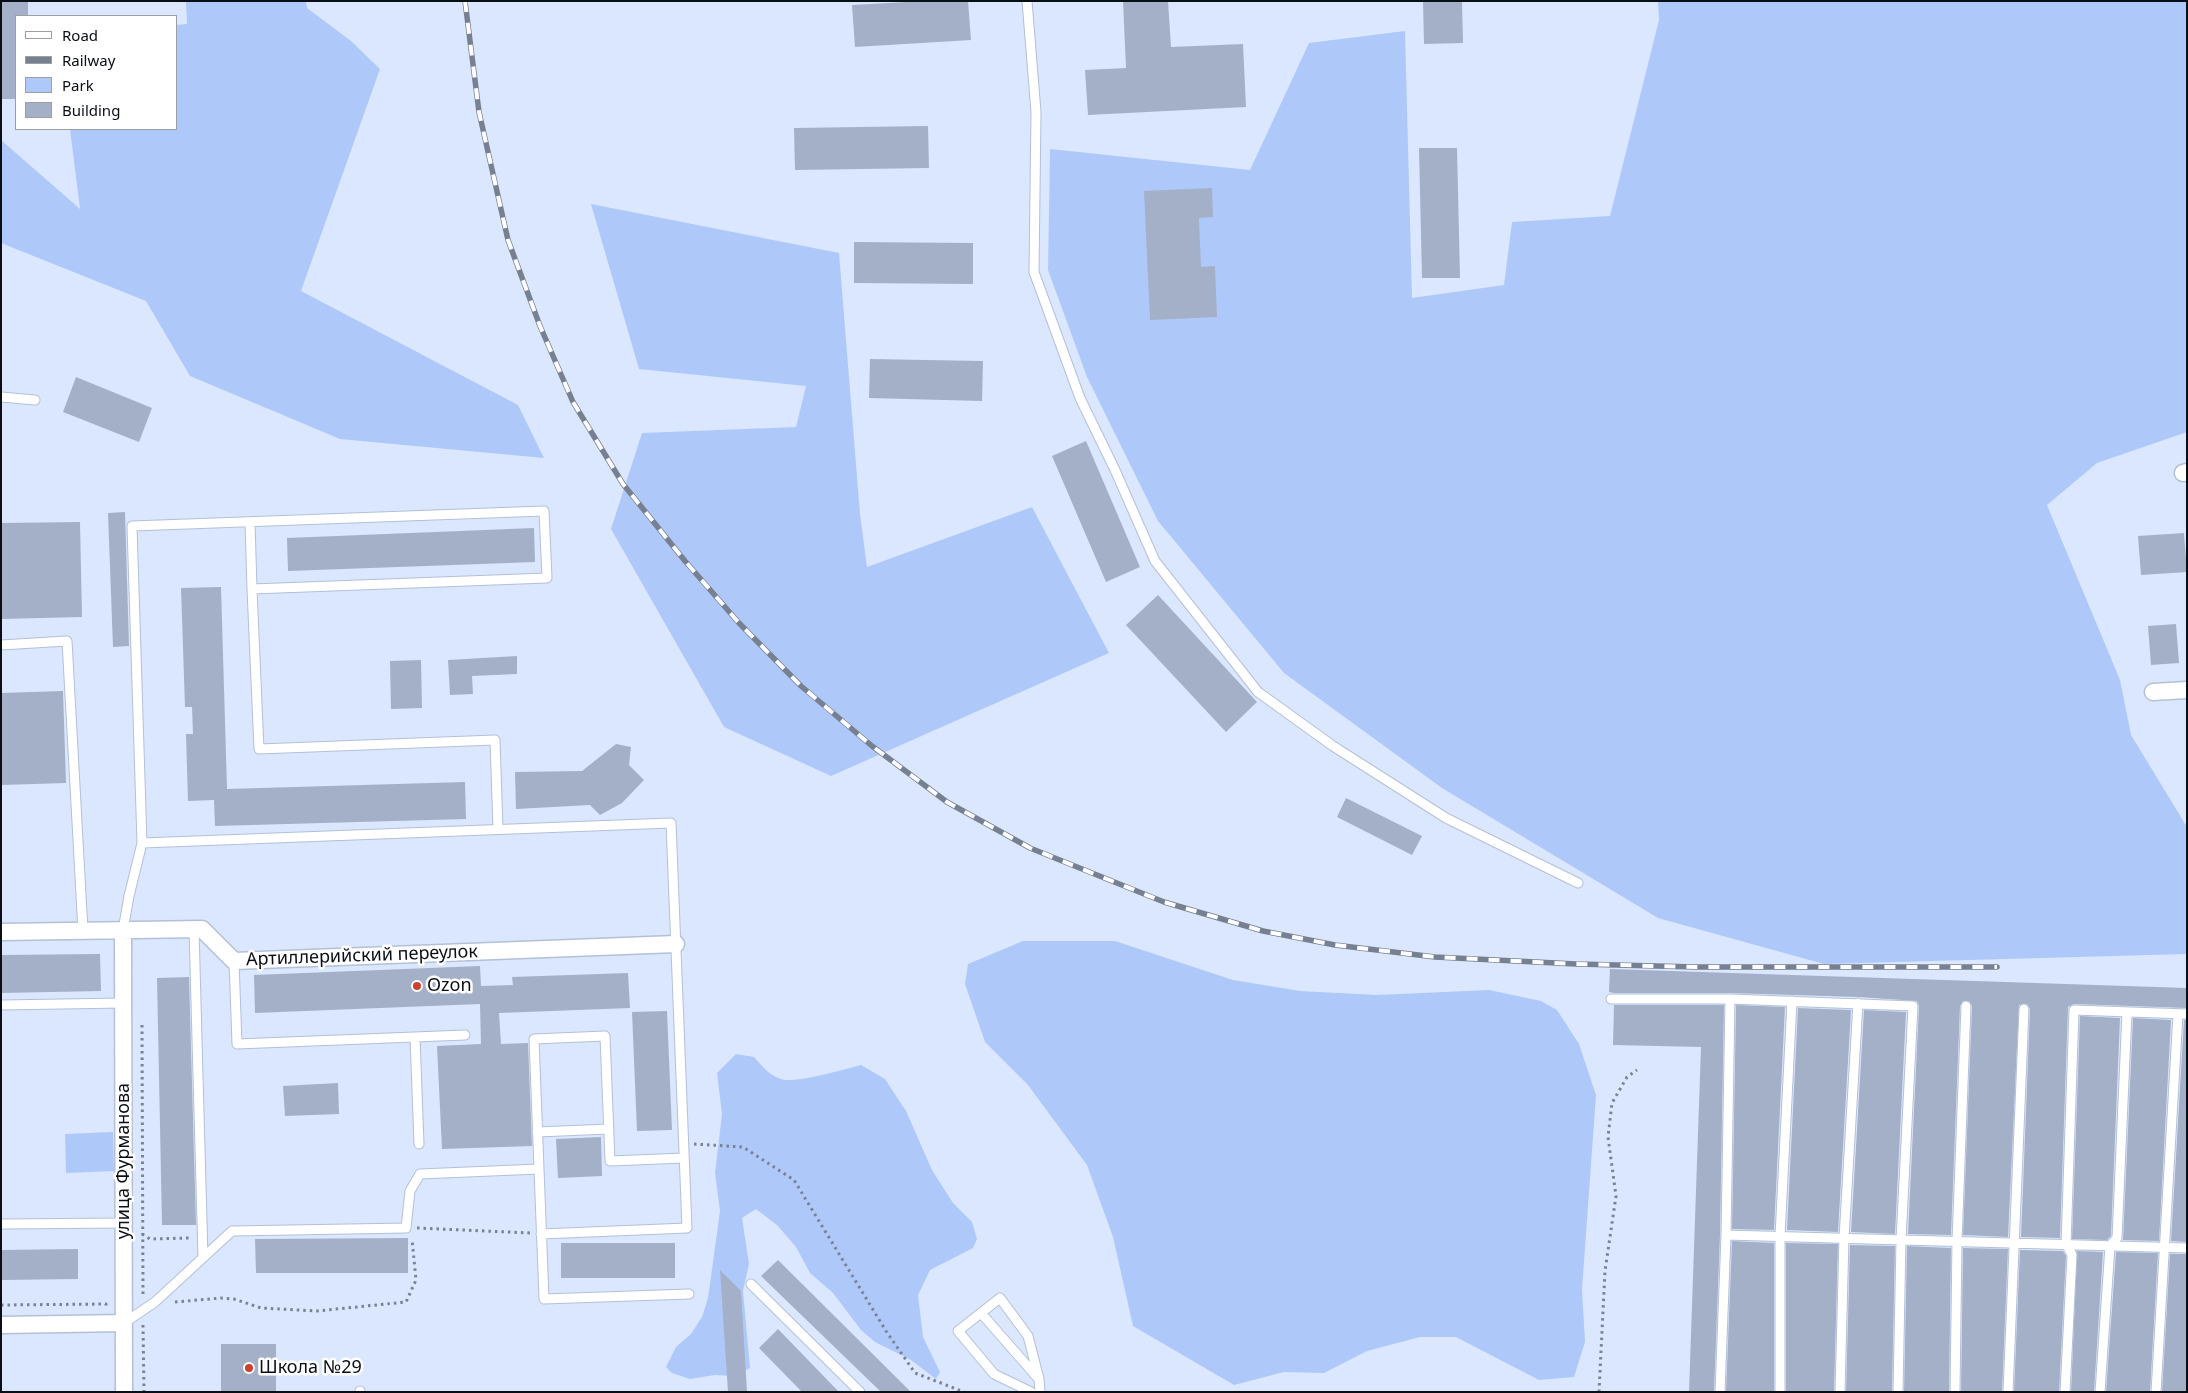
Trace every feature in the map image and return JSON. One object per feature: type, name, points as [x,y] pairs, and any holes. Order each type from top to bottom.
[{"type":"street","points":[[2153,692],[2187,690]]},
{"type":"street","points":[[1,932],[194,929]]},
{"type":"street","name":"Артиллерийский переулок","points":[[194,929],[202,929],[234,961],[676,944]]},
{"type":"street","name":"улица Фурманова","points":[[123,930],[124,1392]]},
{"type":"street","points":[[1,1325],[124,1323]]},
{"type":"lane","points":[[1027,1],[1036,112],[1034,272],[1080,398],[1115,470],[1155,561],[1258,692],[1333,746],[1446,818],[1578,883]]},
{"type":"lane","points":[[1,397],[35,400]]},
{"type":"lane","points":[[123,930],[128,896],[142,843],[132,526],[544,511],[547,578],[252,589]]},
{"type":"lane","points":[[250,522],[258,749],[495,740],[498,830]]},
{"type":"lane","points":[[1,645],[67,641],[83,930]]},
{"type":"lane","points":[[142,843],[672,823],[687,1228],[541,1234]]},
{"type":"lane","points":[[194,929],[203,1258]]},
{"type":"lane","points":[[234,961],[237,1044],[466,1035]]},
{"type":"lane","points":[[1611,999],[1730,999],[1913,1006],[1902,1240],[1898,1392]]},
{"type":"lane","points":[[1720,1392],[1726,1235],[1730,999]]},
{"type":"lane","points":[[1780,1392],[1780,1236],[1792,1001]]},
{"type":"lane","points":[[1,1005],[123,1003]]},
{"type":"lane","points":[[1840,1392],[1844,1238],[1858,1003]]},
{"type":"lane","points":[[1955,1392],[1957,1241],[1966,1006]]},
{"type":"lane","points":[[2008,1392],[2024,1009]]},
{"type":"lane","points":[[2064,1392],[2072,1255],[2066,1244],[2074,1010],[2182,1014],[2164,1247],[2156,1392]]},
{"type":"lane","points":[[2100,1392],[2110,1246],[2117,1238],[2127,1012]]},
{"type":"lane","points":[[684,1158],[610,1161],[605,1036],[534,1039],[544,1299],[689,1294]]},
{"type":"lane","points":[[415,1037],[420,1144]]},
{"type":"lane","points":[[537,1132],[609,1129]]},
{"type":"lane","points":[[124,1323],[143,1308],[155,1302],[232,1231],[406,1228],[410,1191],[420,1174],[539,1169]]},
{"type":"lane","points":[[1,1224],[124,1223]]},
{"type":"lane","points":[[1726,1235],[2187,1248]]},
{"type":"lane","points":[[751,1284],[860,1392]]},
{"type":"lane","points":[[1031,1392],[994,1374],[958,1331],[1000,1298],[1028,1336],[1039,1379],[1040,1392]]},
{"type":"lane","points":[[981,1313],[1039,1379]]},
{"type":"path","points":[[142,1022],[144,1392]]},
{"type":"path","points":[[1599,1392],[1606,1271],[1616,1196],[1608,1137],[1612,1103],[1627,1077],[1637,1070]]},
{"type":"path","points":[[684,1143],[743,1147],[794,1180],[886,1331],[915,1373],[964,1392]]},
{"type":"path","points":[[124,1223],[150,1239],[203,1238]]},
{"type":"path","points":[[155,1302],[221,1298],[234,1299],[260,1308],[317,1311],[406,1302],[416,1280],[411,1238],[406,1228],[541,1234]]},
{"type":"green space","points":[[186,1],[306,1],[307,8],[351,41],[380,69],[301,291],[518,405],[544,458],[340,439],[190,376],[146,301],[1,243],[1,140],[80,209],[70,130],[178,130],[178,25],[187,24]]},
{"type":"green space","points":[[1658,1],[2187,1],[2187,432],[2097,463],[2047,505],[2120,680],[2131,735],[2187,827],[2187,954],[1824,964],[1658,918],[1442,788],[1284,673],[1158,521],[1087,377],[1048,270],[1050,149],[1250,170],[1309,43],[1405,31],[1412,298],[1504,285],[1512,222],[1610,216],[1659,20]]},
{"type":"green space","points":[[591,204],[839,253],[860,514],[867,567],[1032,507],[1109,653],[831,776],[724,727],[611,529],[642,433],[796,427],[806,386],[639,369]]},
{"type":"green space","points":[[1023,941],[1115,941],[1233,980],[1300,991],[1377,995],[1489,990],[1541,1001],[1557,1010],[1579,1044],[1596,1095],[1582,1289],[1585,1342],[1574,1377],[1539,1380],[1456,1337],[1420,1337],[1367,1351],[1324,1373],[1284,1372],[1234,1385],[1133,1326],[1113,1237],[1087,1165],[1028,1085],[985,1042],[965,984],[968,964]]},
{"type":"green space","points":[[736,1054],[754,1057],[773,1075],[788,1080],[820,1075],[861,1065],[885,1079],[906,1111],[932,1170],[953,1203],[972,1222],[977,1239],[973,1248],[930,1270],[918,1295],[923,1337],[940,1372],[936,1379],[911,1360],[875,1342],[861,1330],[833,1293],[810,1273],[796,1247],[777,1225],[756,1209],[742,1218],[749,1264],[743,1291],[750,1368],[734,1376],[715,1375],[690,1379],[672,1373],[666,1367],[676,1347],[691,1334],[702,1317],[708,1298],[720,1211],[715,1173],[722,1114],[717,1073]]},
{"type":"green space","points":[[113,1132],[114,1171],[66,1173],[65,1134]]},
{"type":"building","points":[[1,1],[28,1],[28,15],[15,15],[15,99],[1,99]]},
{"type":"building","points":[[968,1],[971,40],[855,47],[852,5]]},
{"type":"building","points":[[1123,1],[1168,1],[1171,47],[1243,44],[1246,107],[1088,115],[1085,70],[1126,68]]},
{"type":"building","points":[[1423,1],[1462,1],[1463,43],[1424,44]]},
{"type":"building","points":[[928,126],[929,168],[795,170],[794,128]]},
{"type":"building","points":[[1419,148],[1457,148],[1460,278],[1422,278]]},
{"type":"building","points":[[1212,188],[1213,217],[1199,218],[1201,267],[1215,266],[1217,317],[1150,320],[1144,191]]},
{"type":"building","points":[[854,242],[973,243],[973,284],[854,283]]},
{"type":"building","points":[[870,359],[983,361],[982,401],[869,398]]},
{"type":"building","points":[[76,377],[152,408],[139,442],[63,412]]},
{"type":"building","points":[[1086,441],[1140,567],[1106,582],[1052,456]]},
{"type":"building","points":[[125,512],[129,646],[113,647],[108,513]]},
{"type":"building","points":[[80,522],[82,617],[1,619],[1,523]]},
{"type":"building","points":[[534,528],[535,562],[288,571],[287,538]]},
{"type":"building","points":[[2184,533],[2187,572],[2141,575],[2138,536]]},
{"type":"building","points":[[221,587],[227,789],[465,782],[466,819],[215,826],[214,800],[188,801],[186,734],[193,734],[192,707],[185,707],[181,588]]},
{"type":"building","points":[[1158,595],[1257,702],[1226,732],[1126,625]]},
{"type":"building","points":[[2176,624],[2179,663],[2151,665],[2148,626]]},
{"type":"building","points":[[517,656],[517,674],[472,676],[473,694],[450,695],[448,660]]},
{"type":"building","points":[[421,660],[422,708],[391,709],[390,661]]},
{"type":"building","points":[[63,691],[66,783],[1,785],[1,693]]},
{"type":"building","points":[[616,744],[631,747],[629,765],[644,780],[622,803],[600,815],[590,805],[516,809],[515,772],[582,771]]},
{"type":"building","points":[[1346,798],[1422,836],[1412,855],[1337,817]]},
{"type":"building","points":[[100,954],[101,991],[1,993],[1,955]]},
{"type":"building","points":[[480,966],[481,986],[513,985],[512,977],[628,973],[630,1008],[499,1013],[501,1044],[528,1043],[532,1146],[442,1149],[437,1046],[481,1044],[480,1004],[255,1013],[254,975]]},
{"type":"building","points":[[1610,969],[2187,988],[2187,1008],[2074,1004],[2068,1007],[2060,1238],[2021,1237],[2030,1009],[2027,1004],[2019,1005],[2008,1237],[1963,1235],[1972,1006],[1969,1001],[1963,1001],[1960,1006],[1951,1235],[1908,1234],[1919,1006],[1917,1001],[1730,993],[1614,993],[1609,992]]},
{"type":"building","points":[[189,977],[196,1225],[162,1225],[157,978]]},
{"type":"building","points":[[1614,1005],[1724,1005],[1720,1235],[1714,1392],[1689,1392],[1701,1047],[1613,1045]]},
{"type":"building","points":[[1736,1005],[1785,1007],[1774,1230],[1732,1229]]},
{"type":"building","points":[[1798,1008],[1851,1010],[1838,1232],[1787,1230]]},
{"type":"building","points":[[1864,1010],[1906,1012],[1895,1234],[1851,1232]]},
{"type":"building","points":[[667,1011],[672,1130],[637,1131],[632,1012]]},
{"type":"building","points":[[2080,1016],[2120,1018],[2111,1236],[2107,1240],[2072,1239]]},
{"type":"building","points":[[2133,1018],[2171,1020],[2159,1241],[2123,1240]]},
{"type":"building","points":[[2184,1020],[2187,1020],[2187,1242],[2171,1241]]},
{"type":"building","points":[[338,1083],[339,1114],[285,1116],[283,1086]]},
{"type":"building","points":[[601,1137],[602,1176],[558,1178],[556,1139]]},
{"type":"building","points":[[408,1238],[408,1273],[256,1273],[255,1239]]},
{"type":"building","points":[[1732,1241],[1774,1243],[1774,1392],[1726,1392]]},
{"type":"building","points":[[561,1243],[675,1243],[675,1278],[561,1278]]},
{"type":"building","points":[[1786,1243],[1838,1244],[1834,1392],[1786,1392]]},
{"type":"building","points":[[1850,1245],[1895,1246],[1892,1392],[1846,1392]]},
{"type":"building","points":[[1907,1246],[1951,1248],[1949,1392],[1904,1392]]},
{"type":"building","points":[[1963,1248],[2008,1249],[2002,1392],[1961,1392]]},
{"type":"building","points":[[78,1249],[78,1279],[1,1280],[1,1250]]},
{"type":"building","points":[[2020,1250],[2063,1251],[2066,1256],[2059,1392],[2014,1392]]},
{"type":"building","points":[[2077,1251],[2103,1252],[2094,1392],[2071,1392]]},
{"type":"building","points":[[2116,1252],[2158,1253],[2150,1392],[2106,1392]]},
{"type":"building","points":[[2170,1254],[2187,1254],[2187,1392],[2162,1392]]},
{"type":"building","points":[[778,1260],[911,1392],[881,1392],[761,1276]]},
{"type":"building","points":[[720,1270],[741,1291],[747,1392],[728,1392]]},
{"type":"building","points":[[778,1329],[839,1392],[802,1392],[759,1348]]},
{"type":"building","name":"Школа №29","points":[[221,1344],[276,1344],[276,1392],[221,1392]]},
{"type":"railway","points":[[465,1],[479,112],[508,240],[540,326],[573,402],[623,484],[685,561],[739,623],[801,686],[872,746],[947,802],[1030,848],[1164,902],[1263,931],[1335,945],[1435,957],[1576,964],[1697,967],[1997,967]]},
{"type":"place","name":"Ozon","points":[[417,986]]},
{"type":"place","name":"Школа №29","points":[[249,1368]]}]
